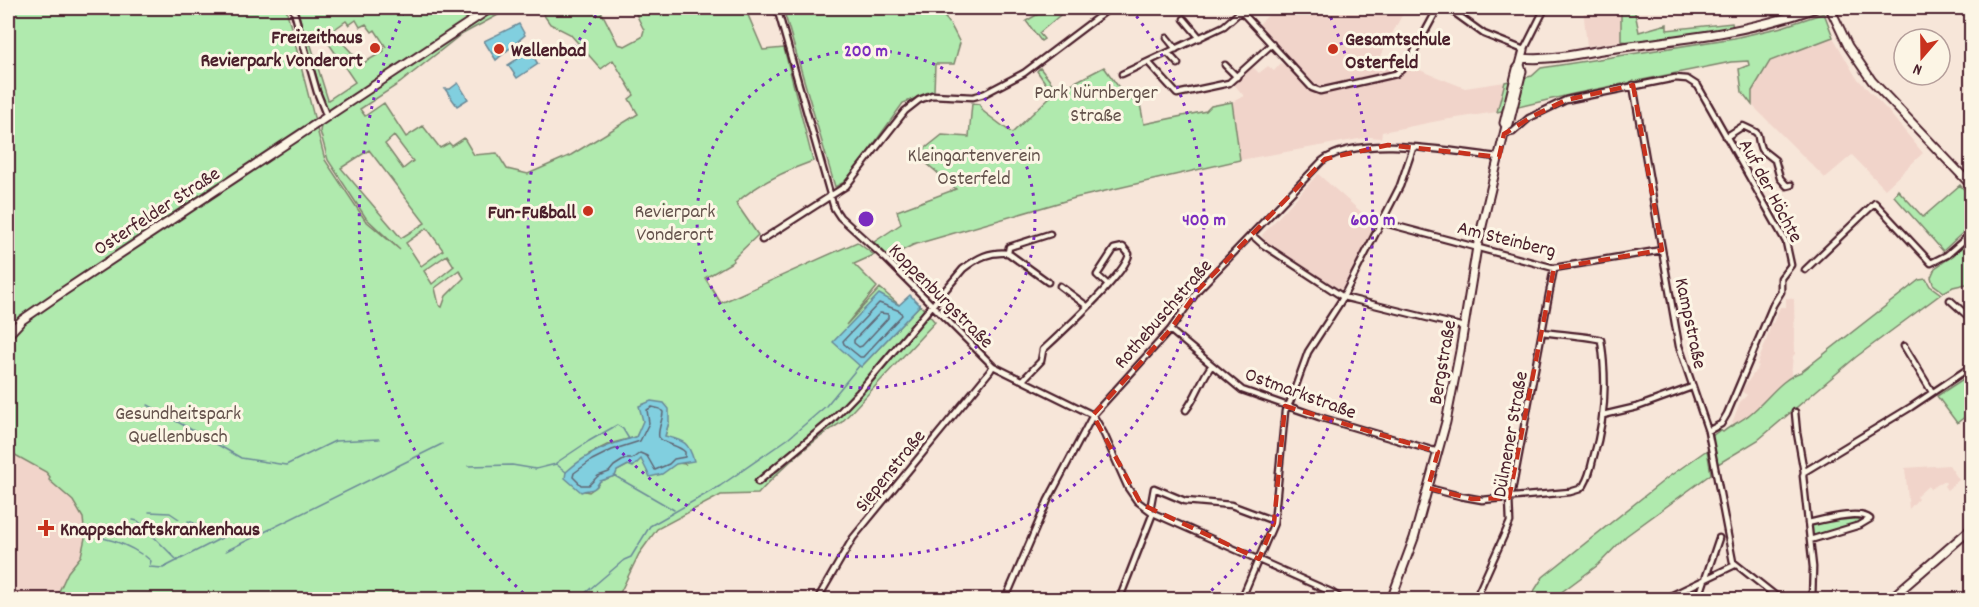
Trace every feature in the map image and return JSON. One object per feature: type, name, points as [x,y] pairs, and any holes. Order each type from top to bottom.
[{"type":"street","points":[[293,8],[317,92],[327,117]]},
{"type":"street","name":"Osterfelder Straße","points":[[8,335],[22,320],[63,291],[491,8]]},
{"type":"street","name":"Koppenburgstraße","points":[[777,8],[834,208],[840,217],[993,366],[1093,415]]},
{"type":"street","points":[[762,240],[851,182],[905,111],[914,103],[932,95],[973,97],[984,94],[1024,73],[1110,8]]},
{"type":"street","points":[[1122,74],[1224,26],[1239,9],[1312,88],[1320,91],[1396,74],[1402,70],[1407,65],[1438,8]]},
{"type":"street","points":[[1448,8],[1522,58],[1561,56],[1734,32],[1778,21],[1816,8]]},
{"type":"street","name":"Bergstraße","points":[[1390,600],[1414,538],[1450,405],[1477,247],[1498,157],[1522,71],[1522,58],[1545,8]]},
{"type":"street","points":[[1830,8],[1848,46],[1872,81],[1971,186]]},
{"type":"street","points":[[1184,19],[1200,38]]},
{"type":"street","points":[[1167,38],[1176,48]]},
{"type":"street","points":[[1148,62],[1177,94],[1229,83],[1272,44]]},
{"type":"street","points":[[1168,53],[1178,64]]},
{"type":"street","points":[[1226,65],[1237,77]]},
{"type":"street","name":"Auf der Höchte","points":[[1505,130],[1513,132],[1529,118],[1561,102],[1633,85],[1675,78],[1687,79],[1698,86],[1786,242],[1791,265],[1781,278],[1781,292],[1773,305],[1728,414],[1721,423],[1708,431]]},
{"type":"street","name":"Kampstraße","points":[[1633,85],[1678,346],[1708,431],[1728,545],[1735,565]]},
{"type":"street","points":[[348,103],[352,111]]},
{"type":"street","points":[[1726,136],[1743,126],[1757,132],[1761,149],[1775,160],[1780,178],[1787,186],[1791,185]]},
{"type":"street","name":"Rothebuschstraße","points":[[1005,600],[1048,500],[1093,415],[1170,330],[1199,289],[1322,161],[1329,156],[1376,145],[1498,157]]},
{"type":"street","points":[[1241,600],[1274,520],[1285,411],[1308,352],[1343,297],[1403,179],[1413,148]]},
{"type":"street","points":[[1805,270],[1875,203],[1931,263],[1947,255],[1971,233]]},
{"type":"street","name":"Am Steinberg","points":[[1381,222],[1554,268],[1662,250]]},
{"type":"street","points":[[1008,253],[1009,247],[1050,234]]},
{"type":"street","points":[[1252,235],[1262,244],[1343,297],[1464,327]]},
{"type":"street","points":[[1023,380],[1041,361],[1043,350],[1108,285],[1127,261],[1129,254],[1125,249],[1116,247],[1097,275],[1108,285]]},
{"type":"street","points":[[758,482],[832,420],[858,393],[957,276],[972,262],[994,252],[1008,253],[1048,282]]},
{"type":"street","name":"Dülmener Straße","points":[[1475,600],[1510,522],[1509,498],[1554,268]]},
{"type":"street","points":[[1059,286],[1087,306]]},
{"type":"street","points":[[1950,300],[1971,320]]},
{"type":"street","name":"Ostmarkstraße","points":[[1170,330],[1242,390],[1438,452]]},
{"type":"street","points":[[1428,488],[1472,499],[1570,492],[1582,487],[1588,478],[1597,448],[1603,415],[1604,371],[1601,340],[1596,337],[1575,337],[1543,332]]},
{"type":"street","points":[[1904,346],[1932,393]]},
{"type":"street","points":[[1186,410],[1196,397],[1203,376],[1212,365]]},
{"type":"street","name":"Siepenstraße","points":[[817,600],[853,538],[993,366]]},
{"type":"street","points":[[1804,472],[1932,393],[1971,366]]},
{"type":"street","points":[[1603,415],[1638,407],[1692,387]]},
{"type":"street","points":[[1795,412],[1804,472],[1813,567],[1812,600]]},
{"type":"street","points":[[1093,415],[1128,488],[1137,501],[1151,512],[1331,592],[1342,600]]},
{"type":"street","points":[[1119,600],[1151,512],[1154,488],[1185,501],[1231,505],[1274,520]]},
{"type":"street","points":[[1808,523],[1854,515],[1865,515],[1870,519],[1860,525],[1810,540]]},
{"type":"street","points":[[1888,600],[1971,528]]},
{"type":"street","points":[[1698,600],[1719,538]]},
{"type":"street","points":[[1662,600],[1735,565],[1780,600]]},
{"type":"highlighted area","points":[[1633,85],[1662,250],[1554,268],[1509,498],[1472,499],[1428,488],[1438,452],[1285,406],[1274,523],[1259,559],[1141,504],[1093,415],[1170,330],[1199,289],[1325,159],[1388,145],[1499,157],[1504,134],[1533,116],[1566,100]]},
{"type":"shaded area","points":[[1276,8],[1406,8],[1380,56],[1388,70],[1407,65],[1465,88],[1505,82],[1497,112],[1382,132],[1381,138],[1370,137],[1240,160],[1232,102],[1244,96],[1233,83],[1252,66],[1259,73],[1268,66],[1274,71],[1281,63],[1311,81],[1259,24]]},
{"type":"shaded area","points":[[1583,8],[1621,8],[1621,41],[1587,46]]},
{"type":"shaded area","points":[[1833,37],[1856,77],[1923,153],[1885,189],[1852,155],[1825,178],[1752,105],[1752,91],[1770,61]]},
{"type":"shaded area","points":[[1318,174],[1376,225],[1341,290],[1265,244],[1262,235]]},
{"type":"shaded area","points":[[1786,298],[1794,299],[1795,354],[1791,376],[1736,425],[1732,423],[1740,402],[1747,395],[1741,391],[1759,366],[1757,365],[1771,323],[1780,307],[1786,307]]},
{"type":"shaded area","name":"Knappschaftskrankenhaus","points":[[8,451],[46,472],[50,477],[49,480],[73,501],[83,518],[85,538],[81,556],[68,572],[55,599],[8,599]]},
{"type":"shaded area","points":[[1949,465],[1959,480],[1947,490],[1944,481],[1930,489],[1928,486],[1916,497],[1918,499],[1909,509],[1905,468]]},
{"type":"green space","points":[[8,8],[286,8],[325,160],[365,220],[400,250],[366,218],[328,160],[320,131],[325,107],[297,8],[511,8],[459,36],[400,83],[360,109],[365,116],[384,103],[406,137],[423,126],[440,148],[449,143],[452,146],[464,138],[474,155],[497,153],[507,169],[528,174],[571,155],[638,114],[629,99],[634,95],[613,60],[601,69],[570,34],[550,24],[539,8],[589,8],[592,13],[600,9],[618,44],[625,46],[642,37],[644,30],[633,8],[745,8],[763,50],[784,48],[813,161],[772,178],[753,189],[736,203],[758,235],[733,259],[734,261],[705,278],[721,303],[857,242],[874,255],[854,264],[877,287],[846,325],[880,288],[899,305],[861,367],[920,305],[935,322],[842,422],[797,455],[758,494],[721,495],[657,529],[639,554],[620,593],[613,599],[55,600],[68,572],[81,556],[85,538],[83,518],[73,501],[49,480],[50,477],[46,472],[8,451]],"holes":[[[356,20],[360,27],[366,24],[372,32],[375,30],[386,47],[384,51],[362,64],[332,31],[346,21],[349,25]],[[323,35],[355,82],[328,100],[309,39]],[[394,136],[413,161],[403,169],[385,144]],[[369,150],[425,223],[401,238],[341,168]],[[427,228],[443,250],[421,266],[406,243]],[[447,255],[454,266],[432,284],[424,271]],[[459,270],[464,278],[446,296],[442,307],[439,305],[435,288]],[[644,421],[669,422],[665,436],[685,464],[642,458],[617,471],[615,476],[600,481],[589,492],[584,491],[589,454],[609,444],[636,437]]]},
{"type":"green space","points":[[783,8],[933,8],[933,11],[943,15],[960,43],[954,64],[935,64],[934,91],[903,103],[848,180],[835,187]]},
{"type":"green space","points":[[1045,8],[1075,8],[1067,13],[1065,11],[1039,33],[1044,39],[1041,41],[1026,21]]},
{"type":"green space","points":[[1621,8],[1634,8],[1639,32],[1667,24],[1667,30],[1732,23],[1733,28],[1631,42],[1621,41]]},
{"type":"green space","points":[[1824,13],[1833,37],[1770,61],[1752,91],[1752,105],[1742,92],[1739,69],[1749,65],[1748,61],[1731,62],[1573,94],[1497,112],[1505,82],[1532,76],[1541,68],[1734,38],[1782,27]]},
{"type":"green space","points":[[1104,67],[1125,96],[1140,104],[1144,124],[1206,111],[1211,106],[1232,102],[1240,160],[1075,198],[913,245],[889,257],[874,242],[901,224],[897,211],[956,189],[917,155],[942,135],[969,137],[972,103],[979,104],[984,112],[1012,133],[1053,94],[1037,71],[1040,68],[1058,91]]},
{"type":"green space","points":[[1960,185],[1971,197],[1971,225],[1943,251],[1894,196],[1898,190],[1923,217]]},
{"type":"green space","points":[[1971,237],[1971,283],[1953,287],[1944,292],[1933,284],[1931,277],[1935,268],[1954,255]]},
{"type":"green space","points":[[1926,279],[1930,286],[1941,294],[1856,357],[1758,440],[1718,464],[1712,436],[1720,430],[1723,432],[1747,416],[1793,375],[1801,372],[1919,280]]},
{"type":"green space","points":[[1963,379],[1971,391],[1971,412],[1957,423],[1937,396]]},
{"type":"green space","points":[[1707,450],[1711,474],[1626,536],[1598,565],[1552,599],[1529,599],[1543,577],[1667,478]]},
{"type":"green space","points":[[1859,516],[1866,521],[1813,541],[1812,523]]},
{"type":"water","name":"Wellenbad","points":[[519,24],[525,35],[496,60],[484,41]]},
{"type":"water","points":[[530,51],[538,64],[517,78],[508,65]]},
{"type":"water","points":[[458,83],[468,99],[457,106],[445,89],[450,89]]},
{"type":"water","points":[[879,294],[899,305],[910,295],[920,305],[861,367],[833,342]]},
{"type":"water","points":[[651,401],[664,403],[669,409],[669,422],[665,436],[684,443],[690,449],[694,461],[676,464],[662,474],[650,477],[641,459],[633,467],[628,465],[617,471],[615,476],[600,481],[594,489],[581,492],[565,478],[566,472],[590,454],[636,437],[643,421],[639,406]]},
{"type":"waterway","points":[[577,600],[624,560],[631,557],[650,526],[720,486],[789,438],[826,406],[859,366]]},
{"type":"waterway","points":[[148,405],[241,458],[286,465],[335,441],[379,439]]},
{"type":"waterway","points":[[556,463],[617,425],[623,429],[629,439]]},
{"type":"waterway","points":[[226,551],[442,444]]},
{"type":"waterway","points":[[468,466],[512,465],[536,469],[556,464],[566,472]]},
{"type":"waterway","points":[[615,476],[674,510]]},
{"type":"waterway","points":[[149,512],[170,513],[179,519]]},
{"type":"waterway","points":[[133,520],[138,521],[178,561]]},
{"type":"waterway","points":[[188,521],[226,535]]},
{"type":"waterway","points":[[145,556],[151,561],[149,567],[163,568],[241,528]]},
{"type":"waterway","points":[[83,532],[101,535],[103,538],[122,544],[141,554]]},
{"type":"place","name":"Freizeithaus Revierpark Vonderort","points":[[375,48]]},
{"type":"place","name":"Wellenbad","points":[[499,49]]},
{"type":"place","name":"Gesamtschule Osterfeld","points":[[1333,49]]},
{"type":"place","name":"Fun-Fußball","points":[[588,211]]},
{"type":"place","name":"Knappschaftskrankenhaus","points":[[46,528]]},
{"type":"park label","name":"Park Nürnberger Straße","points":[[1096,102]]},
{"type":"park label","name":"Kleingartenverein Osterfeld","points":[[974,166]]},
{"type":"park label","name":"Revierpark Vonderort","points":[[675,222]]},
{"type":"park label","name":"Gesundheitspark Quellenbusch","points":[[178,424]]}]
